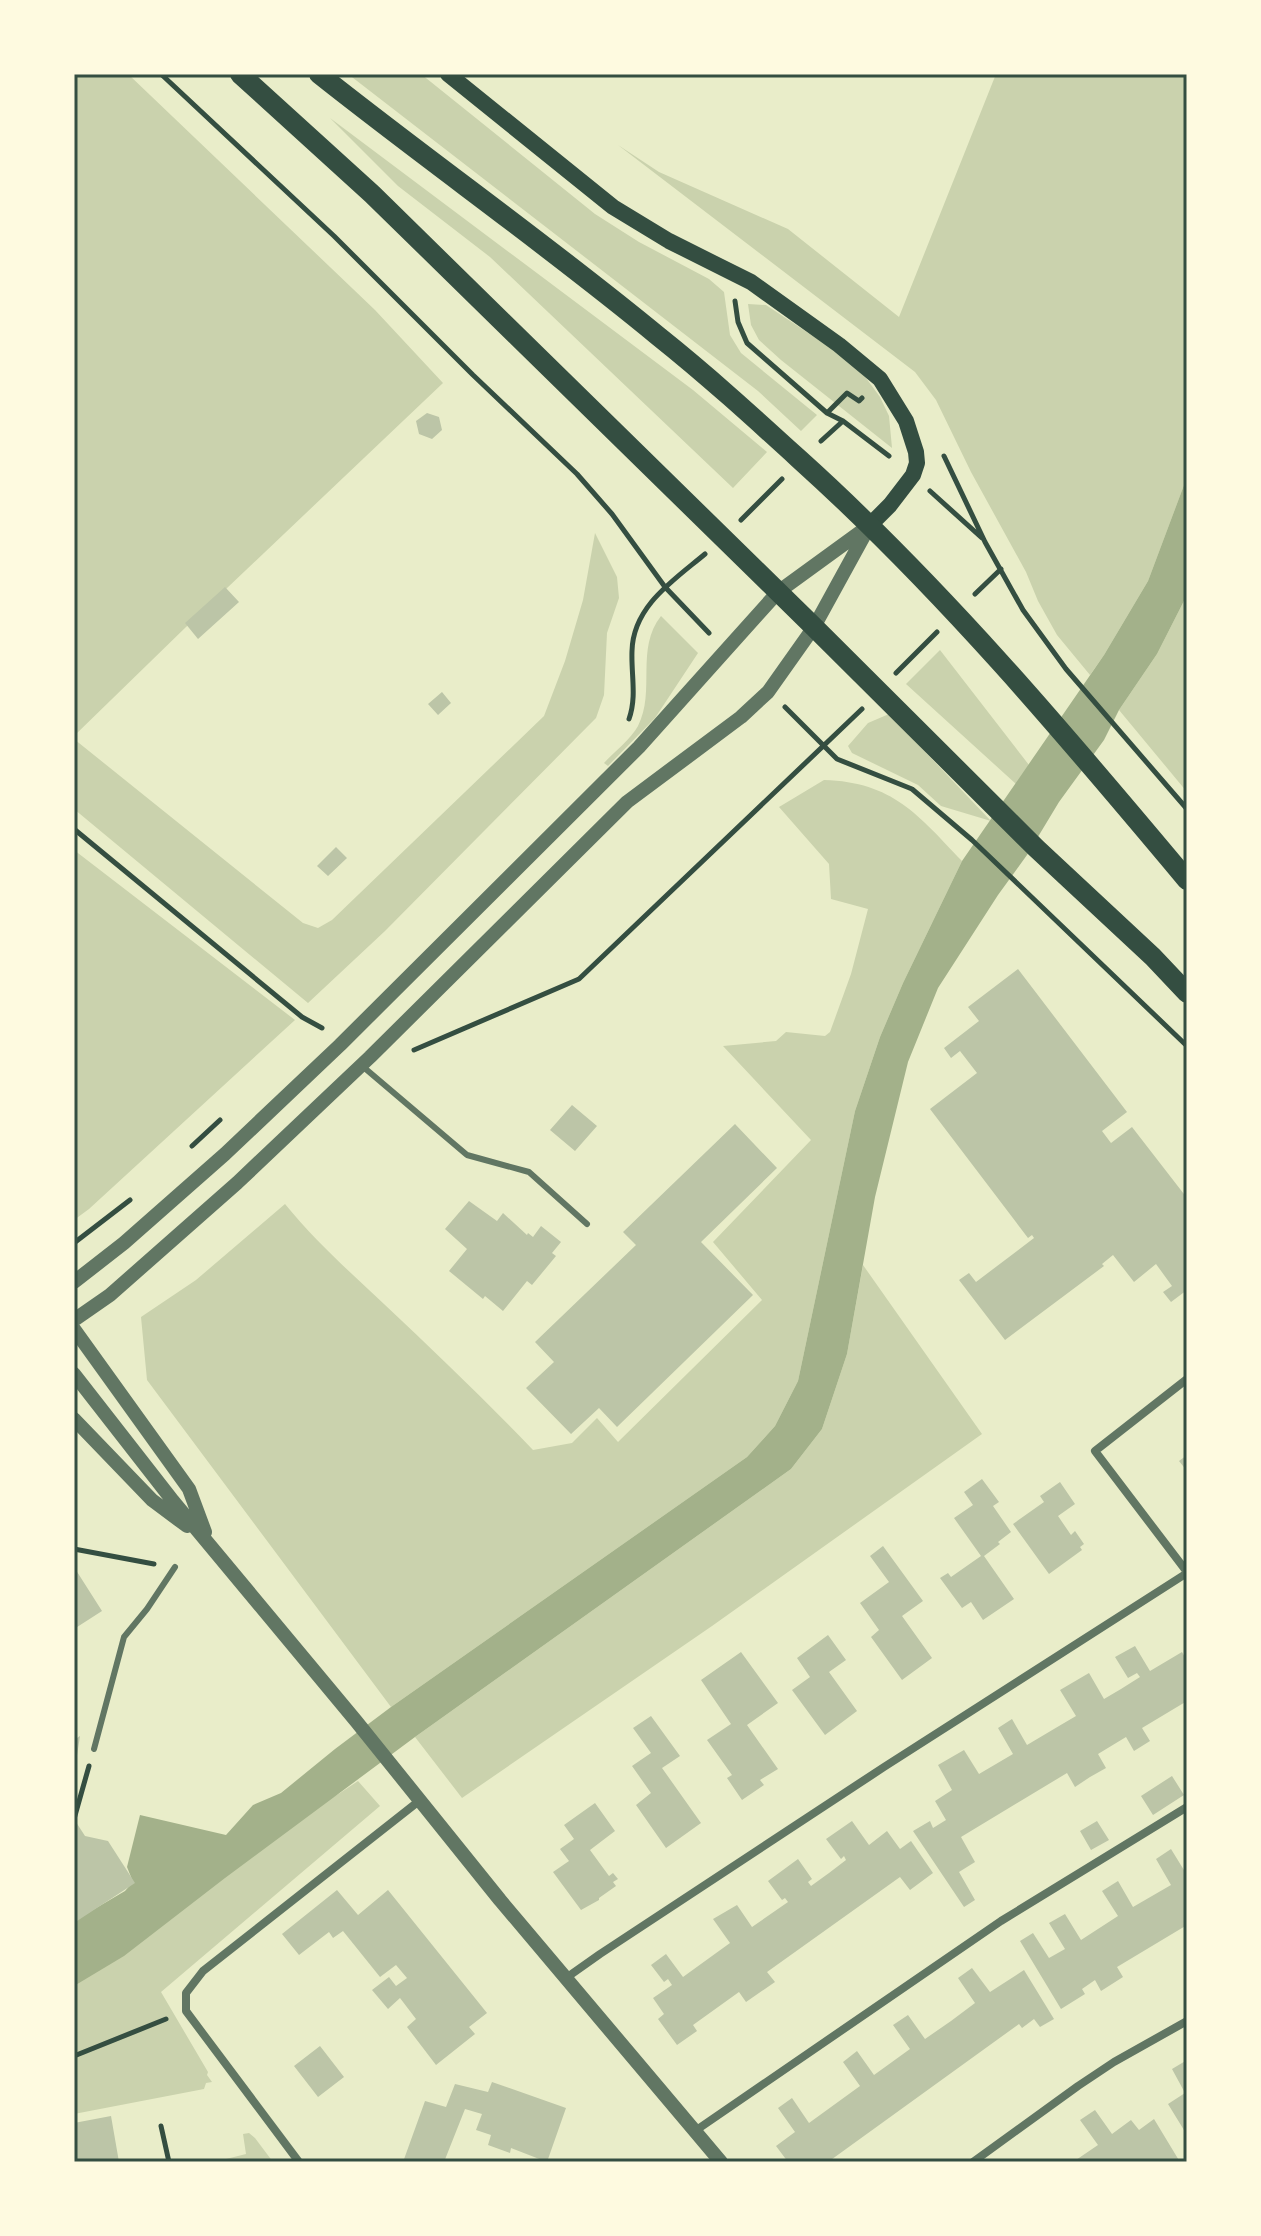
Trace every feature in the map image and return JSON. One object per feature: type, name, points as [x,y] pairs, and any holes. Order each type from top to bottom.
[{"type":"main road","points":[[240,74],[372,194],[1187,993]]},
{"type":"main road","points":[[319,74],[659,336],[801,460],[956,612],[1098,773],[1187,880]]},
{"type":"main road","points":[[448,74],[613,207],[669,241],[751,282],[839,345],[880,379],[906,421],[917,463],[913,475],[870,525]]},
{"type":"street","points":[[74,1282],[124,1243],[225,1154],[340,1045],[639,747],[778,592],[870,525]]},
{"type":"street","points":[[74,1320],[110,1295],[237,1183],[366,1061],[627,802],[741,717],[768,692],[814,627],[870,525]]},
{"type":"street","points":[[74,1329],[189,1489],[209,1544]]},
{"type":"street","points":[[74,1374],[419,1801],[721,2162]]},
{"type":"street","points":[[566,1978],[884,1767],[1187,1573],[1095,1451],[1187,1379]]},
{"type":"street","points":[[74,1419],[152,1500],[209,1544]]},
{"type":"street","points":[[299,2162],[186,2011],[186,1993],[203,1971],[419,1801]]},
{"type":"street","points":[[695,2131],[1001,1921],[1187,1807]]},
{"type":"street","points":[[973,2162],[1114,2062],[1187,2021]]},
{"type":"lane","points":[[366,1061],[467,1155],[529,1172],[587,1224]]},
{"type":"lane","points":[[94,1749],[124,1637],[175,1567]]},
{"type":"path","points":[[161,74],[334,236],[577,474],[612,514],[665,587],[726,651]]},
{"type":"path","points":[[628,723],[634,702],[632,647],[638,625],[650,603],[722,539],[843,421],[827,413],[747,343],[741,332],[731,291]]},
{"type":"path","points":[[827,413],[847,393],[859,401],[880,379]]},
{"type":"path","points":[[985,542],[1023,610],[1066,669],[1187,809]]},
{"type":"path","points":[[366,1061],[415,1049],[579,979],[824,746],[1001,569]]},
{"type":"path","points":[[768,692],[837,759],[912,789],[972,840],[1187,1046]]},
{"type":"path","points":[[74,829],[302,1017],[321,1026],[309,1037]]},
{"type":"path","points":[[183,1154],[227,1113]]},
{"type":"path","points":[[74,1243],[140,1192]]},
{"type":"path","points":[[74,1549],[175,1567]]},
{"type":"path","points":[[74,1819],[94,1749]]},
{"type":"path","points":[[74,2056],[186,2011]]},
{"type":"path","points":[[161,2126],[169,2162]]},
{"type":"shaded area","points":[[74,74],[128,74],[375,310],[443,383],[74,736]]},
{"type":"shaded area","points":[[348,74],[421,74],[595,214],[639,242],[709,279],[724,292],[730,335],[741,353],[817,415],[801,431],[758,391]]},
{"type":"shaded area","points":[[996,74],[1187,74],[1187,477],[1148,581],[1090,675],[1057,635],[936,400],[915,372],[618,145],[659,172],[788,229],[899,317]]},
{"type":"shaded area","points":[[330,118],[693,390],[767,452],[733,488],[490,257],[398,186]]},
{"type":"shaded area","points":[[748,304],[766,305],[840,354],[866,378],[889,416],[892,448],[759,340],[751,325]]},
{"type":"shaded area","points":[[1187,477],[1187,595],[1157,654],[1119,710],[1104,740],[1059,802],[938,988],[908,1062],[875,1197],[847,1354],[822,1429],[791,1469],[415,1737],[124,1956],[74,1986],[74,1921],[125,1891],[133,1882],[127,1867],[140,1815],[226,1835],[253,1805],[281,1793],[391,1707],[747,1457],[775,1426],[798,1381],[855,1111],[880,1037],[903,983],[962,861],[1104,655],[1148,581]]},
{"type":"shaded area","points":[[595,533],[617,577],[619,598],[607,633],[604,695],[596,718],[385,931],[308,1003],[74,809],[74,739],[303,923],[318,928],[332,920],[544,716],[583,600]]},
{"type":"shaded area","points":[[1187,595],[1187,792],[1119,710],[1157,654]]},
{"type":"shaded area","points":[[661,616],[698,653],[655,718],[608,766],[604,763],[635,731],[643,713],[649,642]]},
{"type":"shaded area","points":[[940,650],[1029,765],[1016,784],[906,684]]},
{"type":"shaded area","points":[[889,714],[991,821],[941,806],[918,785],[852,753],[848,746],[868,723]]},
{"type":"shaded area","points":[[824,780],[848,782],[886,794],[932,829],[962,861],[903,983],[880,1037],[855,1111],[798,1381],[775,1426],[747,1457],[391,1707],[147,1380],[141,1317],[196,1280],[285,1204],[333,1256],[533,1450],[572,1443],[597,1418],[618,1442],[762,1300],[713,1242],[811,1140],[723,1046],[776,1041],[786,1032],[825,1036],[830,1032],[851,974],[868,909],[831,899],[829,864],[779,807]]},
{"type":"shaded area","points":[[74,850],[295,1020],[74,1220]]},
{"type":"shaded area","points":[[863,1265],[982,1434],[712,1626],[462,1798],[415,1737],[791,1469],[822,1429],[847,1354]]},
{"type":"shaded area","points":[[358,1781],[380,1806],[161,1992],[212,2082],[206,2083],[204,2089],[74,2114],[74,1952]]},
{"type":"shaded area","points":[[249,2133],[273,2162],[214,2162],[246,2154],[243,2134]]},
{"type":"building","points":[[427,413],[439,417],[442,430],[432,439],[419,434],[416,421]]},
{"type":"building","points":[[225,587],[239,602],[198,639],[185,623]]},
{"type":"building","points":[[442,692],[451,703],[438,715],[428,704]]},
{"type":"building","points":[[336,847],[347,858],[328,876],[317,866]]},
{"type":"building","points":[[1018,969],[1127,1112],[1102,1131],[1111,1143],[1132,1127],[1187,1198],[1187,1290],[1171,1302],[1163,1292],[1172,1286],[1156,1264],[1134,1282],[1113,1255],[1102,1264],[1104,1266],[1005,1340],[959,1280],[969,1273],[976,1282],[1034,1238],[1032,1235],[1028,1238],[930,1109],[977,1073],[960,1051],[951,1058],[944,1048],[979,1021],[968,1007]]},
{"type":"building","points":[[572,1105],[597,1126],[575,1151],[550,1130]]},
{"type":"building","points":[[735,1124],[777,1168],[701,1242],[753,1295],[617,1427],[599,1408],[571,1434],[526,1388],[554,1362],[535,1342],[636,1245],[623,1232]]},
{"type":"building","points":[[469,1201],[497,1221],[503,1213],[527,1235],[533,1237],[541,1226],[561,1242],[552,1253],[556,1256],[532,1285],[527,1281],[503,1311],[449,1271],[467,1249],[445,1229]]},
{"type":"building","points":[[1187,1455],[1187,1471],[1179,1461]]},
{"type":"building","points":[[982,1479],[999,1502],[993,1506],[1011,1532],[984,1556],[1014,1599],[983,1620],[971,1602],[962,1608],[940,1578],[948,1573],[951,1577],[981,1556],[954,1518],[973,1505],[964,1492]]},
{"type":"building","points":[[1060,1482],[1075,1504],[1058,1516],[1071,1535],[1075,1531],[1084,1544],[1080,1547],[1082,1550],[1049,1574],[1013,1524],[1044,1502],[1040,1496]]},
{"type":"building","points":[[883,1546],[923,1601],[902,1616],[932,1658],[902,1680],[871,1637],[879,1630],[860,1603],[889,1582],[870,1556]]},
{"type":"building","points":[[74,1567],[102,1611],[74,1629]]},
{"type":"building","points":[[828,1635],[846,1660],[829,1672],[857,1711],[825,1735],[792,1690],[810,1677],[797,1658]]},
{"type":"building","points":[[1135,1646],[1150,1671],[1182,1652],[1187,1661],[1187,1701],[1142,1728],[1150,1741],[1134,1751],[1126,1737],[1098,1754],[1106,1768],[1075,1787],[1067,1773],[961,1837],[975,1862],[959,1872],[975,1900],[964,1907],[913,1831],[930,1821],[933,1828],[946,1820],[935,1801],[952,1790],[938,1765],[964,1750],[979,1774],[1013,1754],[998,1728],[1012,1719],[1027,1745],[1076,1716],[1060,1690],[1089,1673],[1104,1699],[1121,1689],[1140,1677],[1137,1673],[1128,1678],[1115,1657]]},
{"type":"building","points":[[741,1652],[778,1703],[747,1725],[778,1769],[760,1780],[764,1785],[742,1800],[727,1778],[732,1775],[707,1740],[731,1724],[701,1680]]},
{"type":"building","points":[[651,1716],[680,1756],[662,1768],[701,1823],[666,1848],[636,1805],[651,1793],[632,1766],[651,1753],[633,1728]]},
{"type":"building","points":[[80,1736],[76,1762],[74,1762],[74,1740]]},
{"type":"building","points":[[1172,1776],[1184,1795],[1153,1815],[1141,1796]]},
{"type":"building","points":[[595,1803],[615,1831],[590,1850],[609,1876],[613,1873],[618,1879],[613,1882],[616,1886],[581,1910],[553,1872],[569,1861],[560,1849],[574,1839],[564,1825]]},
{"type":"building","points":[[74,1819],[85,1836],[108,1841],[135,1883],[74,1923]]},
{"type":"building","points":[[852,1821],[869,1845],[887,1831],[900,1849],[911,1841],[933,1873],[910,1890],[900,1877],[767,1972],[775,1982],[746,2002],[739,1992],[693,2025],[697,2031],[677,2045],[658,2019],[664,2014],[653,1998],[672,1985],[668,1979],[664,1982],[651,1965],[666,1954],[683,1977],[730,1943],[713,1919],[737,1905],[752,1927],[788,1902],[785,1898],[782,1900],[768,1881],[798,1859],[812,1879],[808,1882],[811,1886],[846,1860],[844,1856],[841,1859],[826,1839]]},
{"type":"building","points":[[1097,1821],[1109,1840],[1091,1850],[1080,1831]]},
{"type":"building","points":[[1171,1849],[1187,1875],[1187,1925],[1117,1967],[1123,1977],[1101,1991],[1095,1980],[1082,1989],[1085,1994],[1061,2009],[1020,1941],[1033,1933],[1049,1958],[1065,1949],[1049,1923],[1065,1914],[1081,1940],[1118,1916],[1102,1891],[1118,1881],[1133,1907],[1171,1885],[1156,1859]]},
{"type":"building","points":[[337,1890],[358,1915],[388,1890],[487,2013],[469,2027],[475,2034],[436,2065],[407,2027],[416,2019],[400,1998],[388,2009],[372,1990],[389,1977],[396,1986],[407,1978],[396,1965],[380,1977],[343,1931],[333,1938],[329,1932],[299,1955],[282,1934]]},
{"type":"building","points":[[972,1968],[990,1992],[1024,1970],[1054,2019],[1040,2027],[1034,2019],[1022,2028],[1019,2024],[828,2162],[788,2162],[776,2146],[795,2132],[778,2108],[792,2098],[809,2123],[860,2086],[843,2062],[857,2051],[874,2075],[910,2049],[893,2025],[908,2015],[925,2039],[951,2021],[975,2003],[958,1978]]},
{"type":"building","points":[[320,2046],[344,2077],[318,2097],[294,2066]]},
{"type":"building","points":[[1187,2060],[1187,2135],[1168,2104],[1185,2093],[1172,2069]]},
{"type":"building","points":[[492,2082],[566,2108],[547,2162],[511,2148],[510,2153],[488,2145],[491,2135],[476,2130],[482,2114],[465,2109],[444,2162],[403,2162],[425,2101],[446,2107],[455,2084],[488,2092]]},
{"type":"building","points":[[1095,2110],[1112,2134],[1131,2120],[1139,2130],[1154,2119],[1180,2162],[1073,2162],[1098,2145],[1080,2120]]},
{"type":"building","points":[[111,2116],[119,2162],[74,2162],[74,2123]]}]
